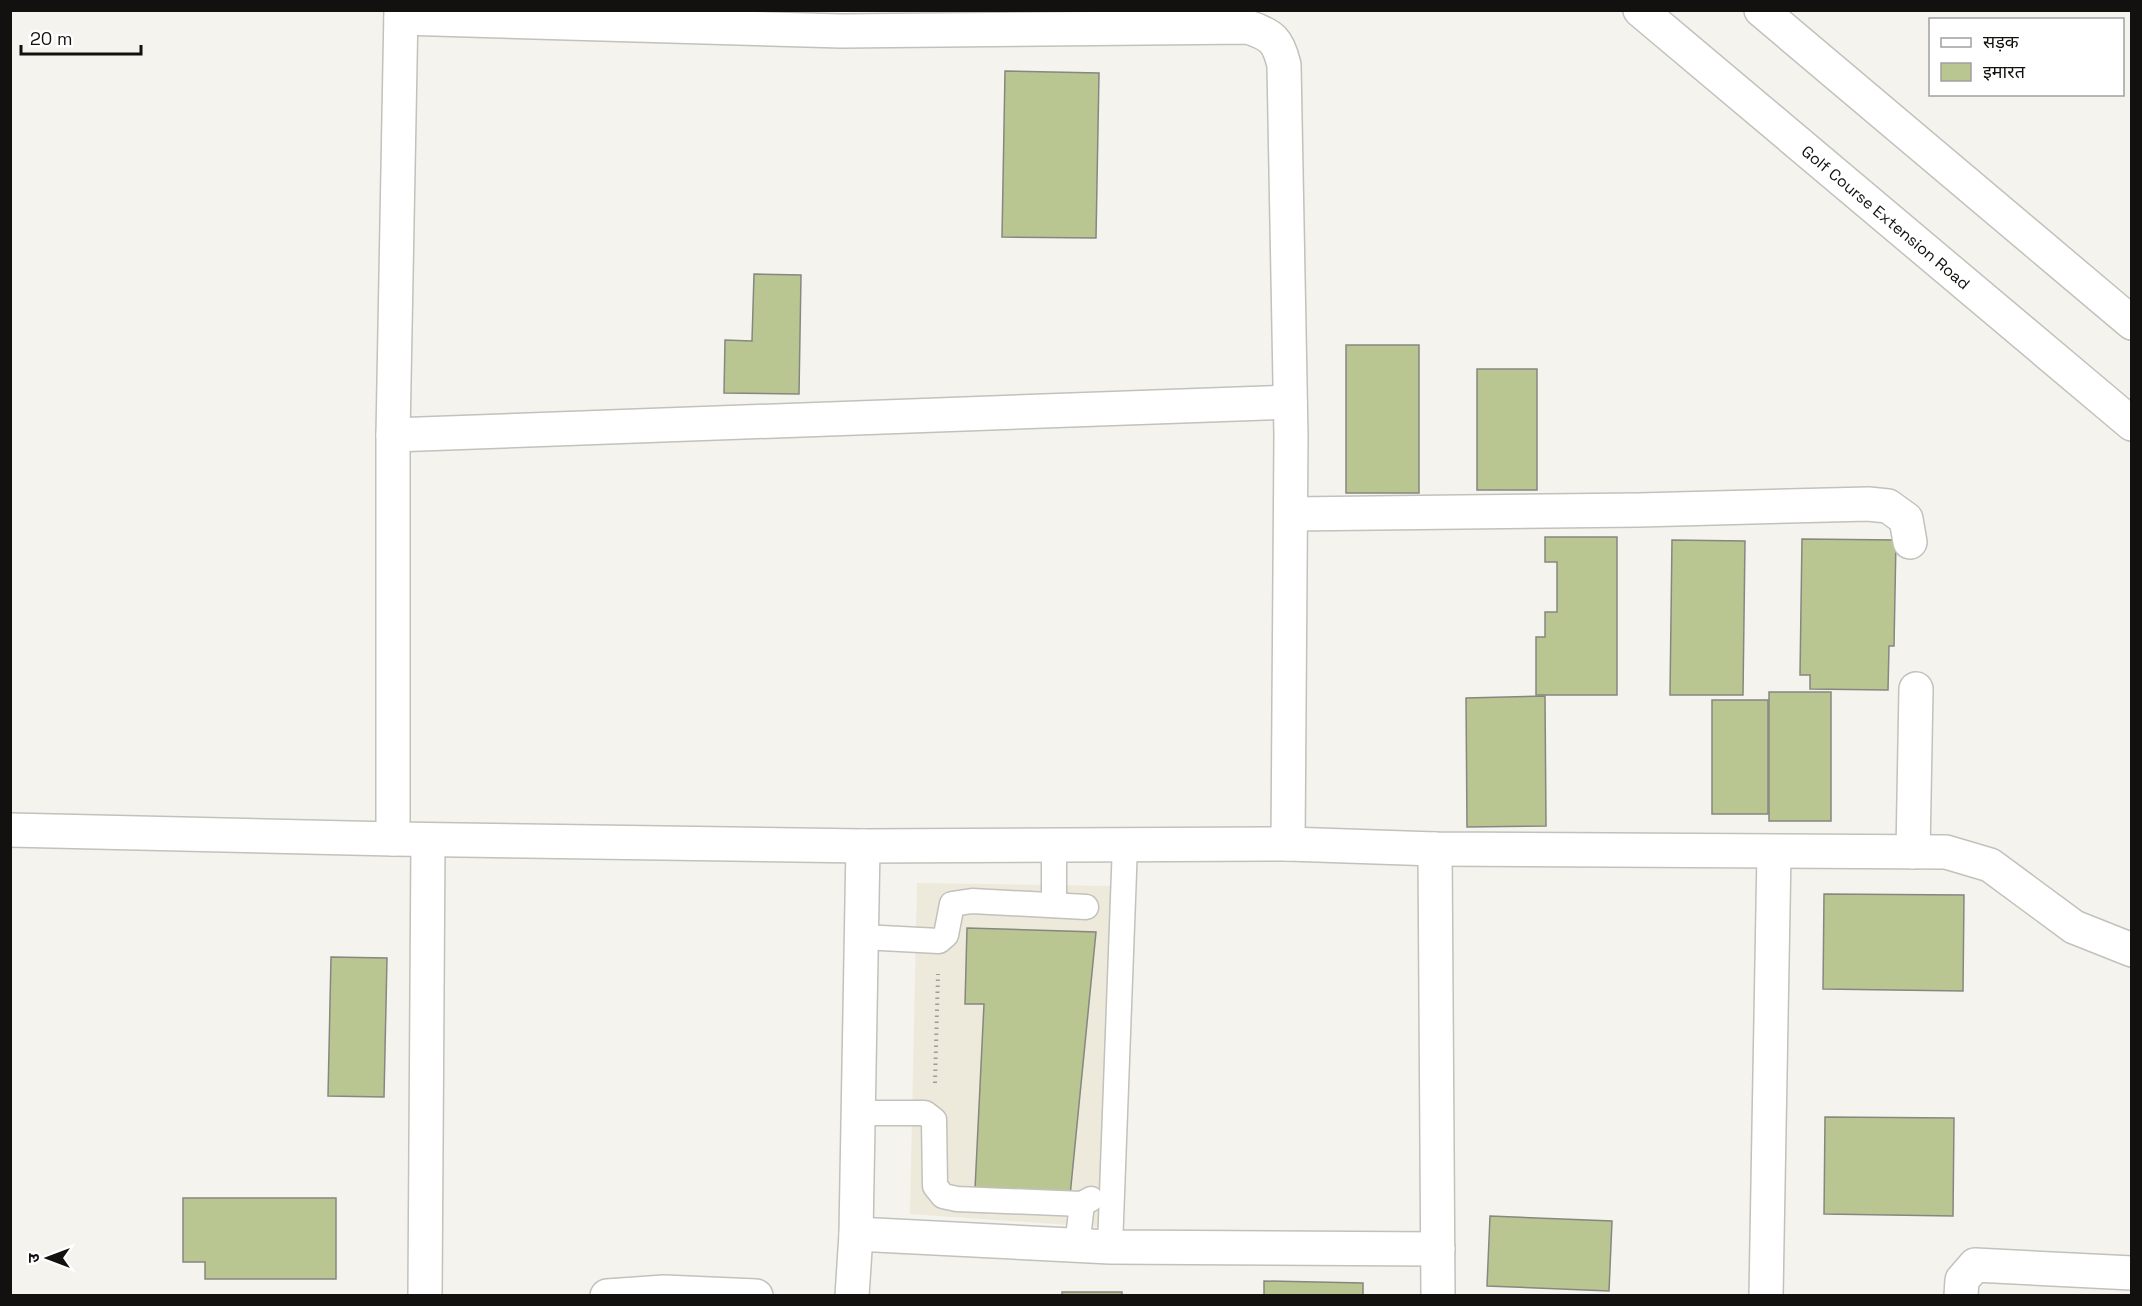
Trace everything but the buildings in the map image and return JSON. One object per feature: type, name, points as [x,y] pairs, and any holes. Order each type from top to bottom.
[{"type":"street","name":"Golf Course Extension Road","points":[[1640,10],[2132,424]]},
{"type":"street","points":[[1761,10],[2132,323]]},
{"type":"street","points":[[393,839],[393,435],[401,14],[1248,27],[1268,33],[1280,49],[1284,65],[1291,514],[1288,844]]},
{"type":"street","points":[[393,435],[1290,402]]},
{"type":"street","points":[[1291,514],[1639,510],[1868,504],[1888,506],[1906,519],[1910,542]]},
{"type":"street","points":[[1913,852],[1916,689]]},
{"type":"street","points":[[10,830],[428,840],[863,846],[1288,844],[1435,849],[1946,852],[1990,865],[2074,927],[2132,950]]},
{"type":"street","points":[[425,1296],[428,840]]},
{"type":"street","points":[[852,1296],[856,1234],[863,846]]},
{"type":"street","points":[[1435,849],[1438,1296]]},
{"type":"street","points":[[1767,1296],[1774,852]]},
{"type":"street","points":[[856,1234],[1110,1247],[1438,1249]]},
{"type":"street","points":[[1961,1296],[1962,1280],[1975,1265],[2132,1273]]},
{"type":"street","points":[[607,1296],[664,1292],[756,1296]]},
{"type":"lane","points":[[1054,845],[1054,905]]},
{"type":"lane","points":[[1110,1247],[1125,845]]},
{"type":"lane","points":[[862,937],[939,941],[946,935],[952,904],[972,901],[1086,906]]},
{"type":"lane","points":[[858,1113],[925,1113],[934,1120],[935,1186],[943,1196],[957,1199],[1086,1201],[1077,1246]]},
{"type":"path","points":[[934,1120],[939,941]]},
{"type":"shaded area","points":[[917,883],[1112,886],[1100,1227],[910,1214]]}]
